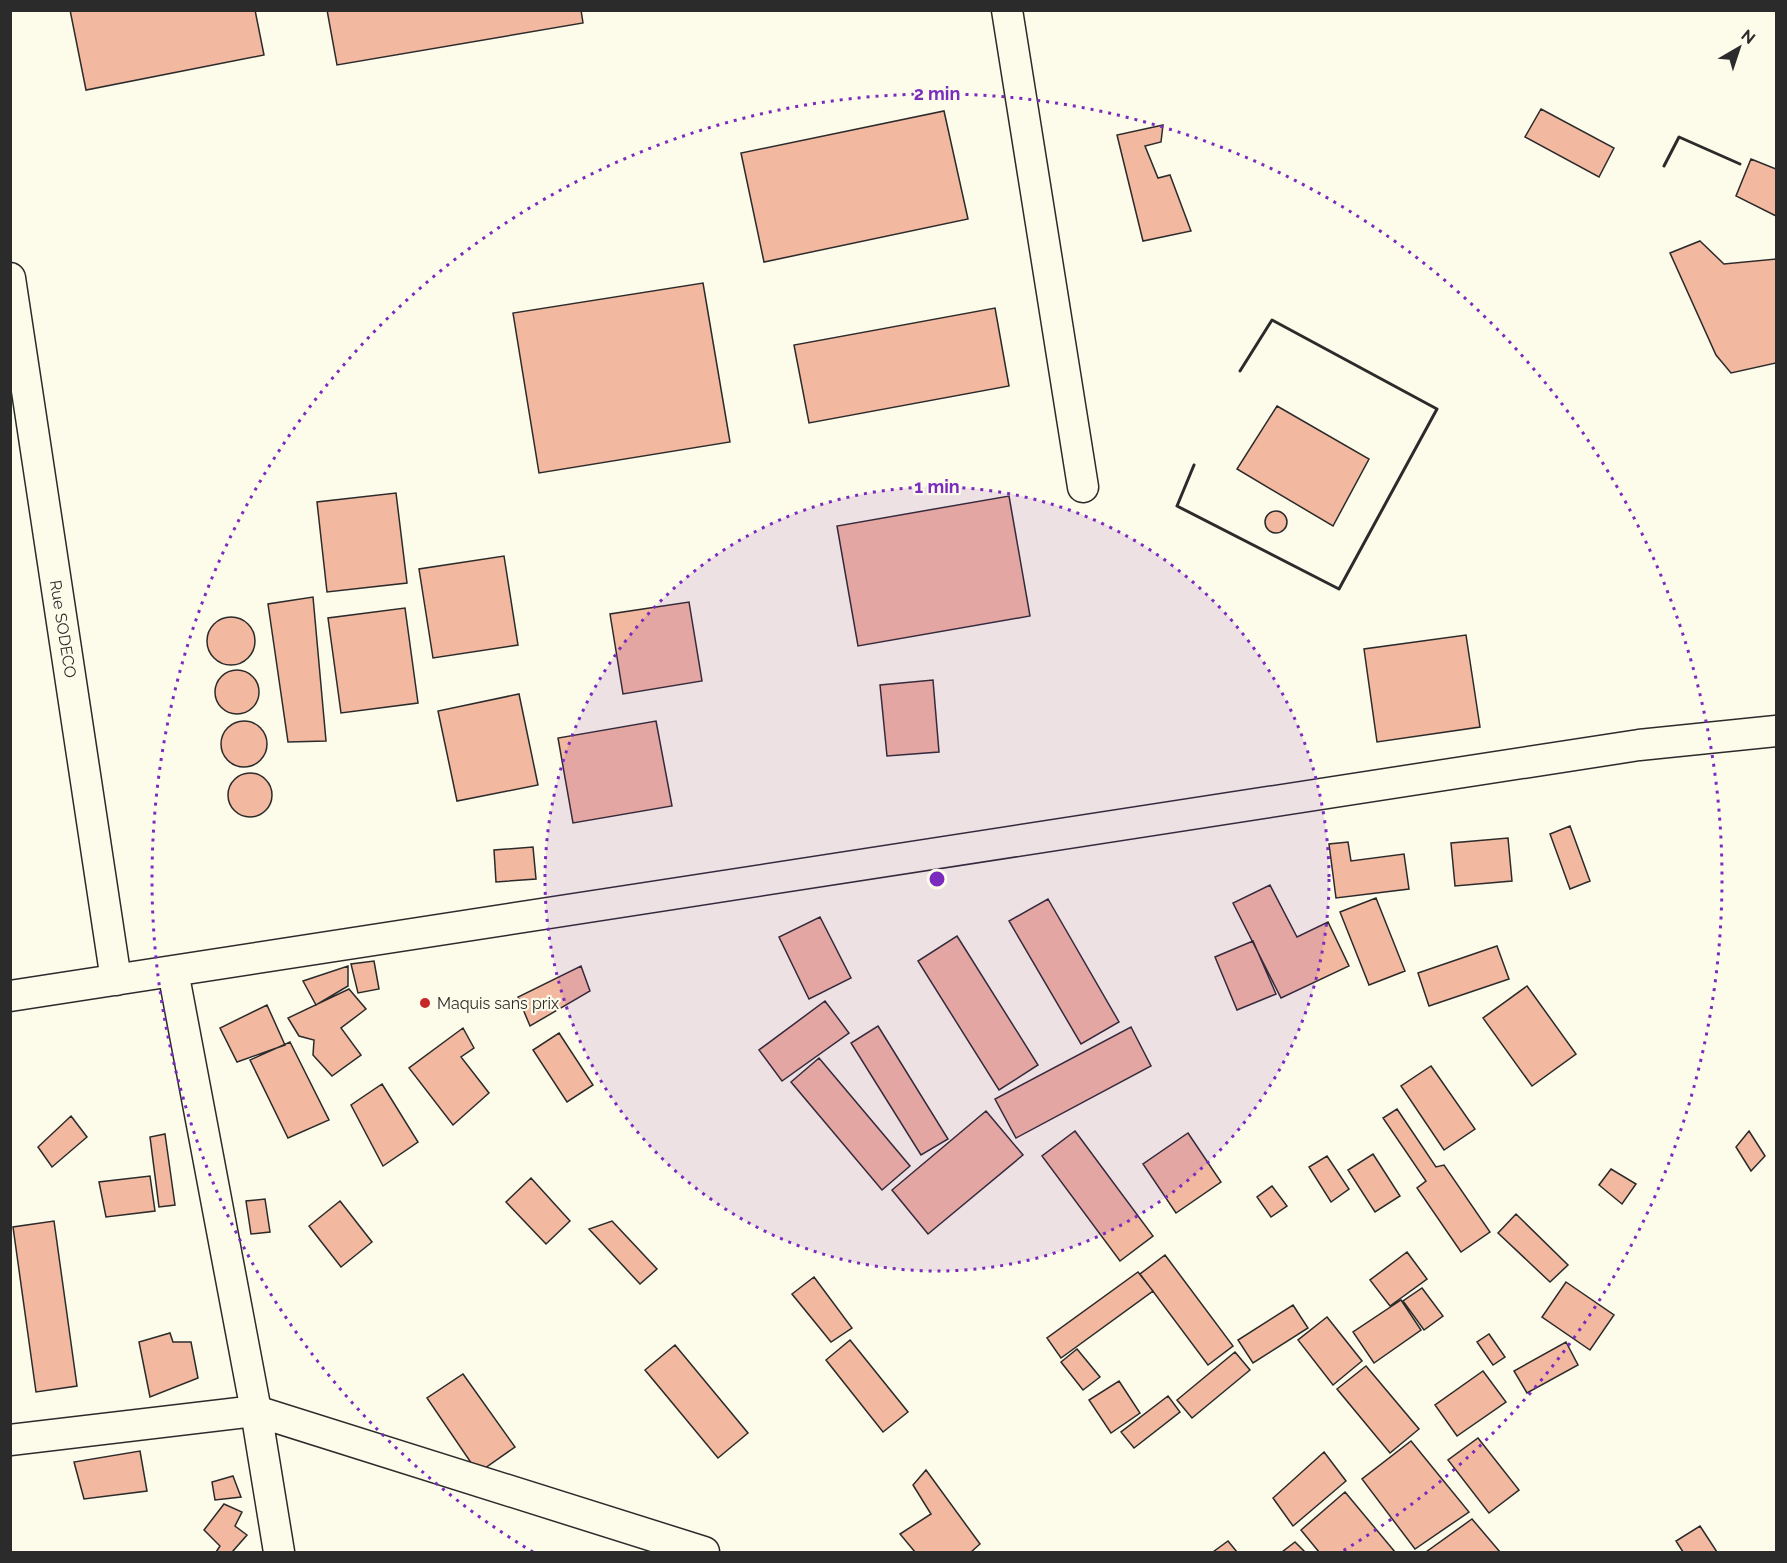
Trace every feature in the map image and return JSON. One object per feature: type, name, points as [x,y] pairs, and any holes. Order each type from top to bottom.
[{"type":"street","points":[[1006,10],[1083,487]]},
{"type":"street","name":"Rue SODECO","points":[[10,278],[116,980]]},
{"type":"street","points":[[10,996],[1639,745],[1776,732]]},
{"type":"street","points":[[173,971],[256,1411],[279,1552]]},
{"type":"street","points":[[10,1440],[256,1411],[704,1552]]},
{"type":"building","points":[[70,10],[255,10],[264,55],[86,90]]},
{"type":"building","points":[[327,10],[581,10],[583,23],[337,65]]},
{"type":"building","points":[[1541,109],[1614,148],[1599,177],[1525,137]]},
{"type":"building","points":[[944,111],[968,219],[764,262],[741,153]]},
{"type":"building","points":[[1163,125],[1161,142],[1145,146],[1158,178],[1170,175],[1191,231],[1143,241],[1117,135]]},
{"type":"building","points":[[1751,159],[1776,169],[1776,216],[1736,196]]},
{"type":"building","points":[[1700,241],[1724,264],[1776,259],[1776,363],[1731,373],[1716,355],[1670,253]]},
{"type":"building","points":[[703,283],[730,442],[539,473],[513,313]]},
{"type":"building","points":[[995,308],[1009,386],[809,423],[794,345]]},
{"type":"building","points":[[1277,406],[1369,459],[1333,526],[1237,469]]},
{"type":"building","points":[[396,493],[407,583],[327,592],[317,502]]},
{"type":"building","points":[[1009,496],[1030,616],[858,646],[837,526]]},
{"type":"building","points":[[1276,511],[1286,518],[1287,522],[1280,532],[1276,533],[1266,526],[1265,522],[1272,512]]},
{"type":"building","points":[[504,556],[518,645],[433,658],[419,569]]},
{"type":"building","points":[[313,597],[326,741],[288,742],[268,604]]},
{"type":"building","points":[[689,602],[702,681],[623,694],[610,614]]},
{"type":"building","points":[[405,608],[418,703],[341,713],[328,618]]},
{"type":"building","points":[[231,617],[248,624],[255,641],[248,658],[231,665],[214,658],[207,641],[214,624]]},
{"type":"building","points":[[1466,635],[1480,727],[1377,742],[1364,649]]},
{"type":"building","points":[[237,670],[246,671],[253,676],[258,683],[258,701],[253,708],[246,713],[237,714],[228,713],[221,708],[216,701],[215,692],[216,683],[221,676],[228,671]]},
{"type":"building","points":[[933,680],[939,752],[887,756],[880,685]]},
{"type":"building","points":[[519,694],[538,785],[457,801],[438,711]]},
{"type":"building","points":[[244,721],[260,728],[267,744],[260,760],[244,767],[228,760],[221,744],[228,728]]},
{"type":"building","points":[[656,721],[672,806],[573,823],[558,738]]},
{"type":"building","points":[[250,773],[265,780],[272,795],[265,810],[250,817],[235,810],[228,795],[235,780]]},
{"type":"building","points":[[1570,826],[1590,881],[1570,889],[1550,834]]},
{"type":"building","points":[[1508,838],[1512,881],[1455,886],[1451,843]]},
{"type":"building","points":[[1348,842],[1351,861],[1404,854],[1409,889],[1336,898],[1329,844]]},
{"type":"building","points":[[533,847],[536,879],[496,882],[494,850]]},
{"type":"building","points":[[1270,885],[1297,937],[1328,922],[1349,966],[1281,998],[1233,903]]},
{"type":"building","points":[[1376,898],[1405,971],[1369,985],[1340,912]]},
{"type":"building","points":[[1048,899],[1119,1022],[1081,1044],[1009,921]]},
{"type":"building","points":[[820,917],[851,978],[809,999],[779,937]]},
{"type":"building","points":[[957,936],[1038,1065],[999,1090],[918,961]]},
{"type":"building","points":[[1253,941],[1276,994],[1237,1010],[1215,957]]},
{"type":"building","points":[[1497,946],[1509,979],[1429,1006],[1418,973]]},
{"type":"building","points":[[374,961],[379,989],[358,993],[351,964]]},
{"type":"building","points":[[348,966],[348,986],[316,1005],[303,981]]},
{"type":"building","points":[[581,966],[590,991],[530,1026],[518,997]]},
{"type":"building","points":[[1527,986],[1576,1054],[1532,1086],[1483,1018]]},
{"type":"building","points":[[349,989],[366,1009],[341,1028],[361,1055],[332,1076],[313,1055],[314,1040],[299,1036],[288,1018]]},
{"type":"building","points":[[825,1001],[849,1033],[782,1081],[759,1050]]},
{"type":"building","points":[[267,1005],[285,1045],[237,1062],[220,1028]]},
{"type":"building","points":[[878,1026],[948,1139],[921,1155],[851,1043]]},
{"type":"building","points":[[1131,1027],[1151,1066],[1016,1138],[995,1099]]},
{"type":"building","points":[[463,1028],[474,1048],[461,1057],[489,1093],[453,1125],[409,1068]]},
{"type":"building","points":[[559,1033],[593,1085],[567,1102],[533,1050]]},
{"type":"building","points":[[290,1042],[329,1120],[288,1138],[250,1060]]},
{"type":"building","points":[[819,1058],[910,1166],[882,1190],[791,1082]]},
{"type":"building","points":[[1431,1066],[1475,1129],[1444,1150],[1401,1086]]},
{"type":"building","points":[[382,1084],[418,1142],[383,1166],[351,1105]]},
{"type":"building","points":[[1397,1109],[1436,1167],[1444,1165],[1490,1232],[1461,1252],[1417,1188],[1426,1181],[1383,1118]]},
{"type":"building","points":[[986,1111],[1023,1155],[928,1234],[892,1190]]},
{"type":"building","points":[[71,1116],[87,1137],[52,1167],[38,1147]]},
{"type":"building","points":[[1075,1131],[1153,1236],[1120,1261],[1042,1156]]},
{"type":"building","points":[[1749,1131],[1765,1156],[1751,1171],[1736,1147]]},
{"type":"building","points":[[1188,1133],[1221,1182],[1176,1213],[1143,1164]]},
{"type":"building","points":[[165,1134],[175,1205],[159,1207],[150,1137]]},
{"type":"building","points":[[1373,1154],[1400,1196],[1375,1212],[1348,1170]]},
{"type":"building","points":[[1327,1156],[1349,1189],[1331,1202],[1309,1167]]},
{"type":"building","points":[[1611,1169],[1636,1184],[1622,1204],[1599,1185]]},
{"type":"building","points":[[150,1176],[155,1211],[106,1217],[99,1182]]},
{"type":"building","points":[[531,1178],[570,1221],[546,1244],[506,1202]]},
{"type":"building","points":[[1272,1186],[1287,1206],[1271,1217],[1257,1197]]},
{"type":"building","points":[[265,1199],[270,1232],[251,1234],[246,1201]]},
{"type":"building","points":[[340,1201],[372,1242],[341,1267],[309,1226]]},
{"type":"building","points":[[1516,1214],[1568,1265],[1550,1282],[1498,1233]]},
{"type":"building","points":[[54,1221],[77,1386],[36,1392],[13,1227]]},
{"type":"building","points":[[612,1221],[657,1269],[640,1284],[589,1229]]},
{"type":"building","points":[[1407,1252],[1427,1279],[1390,1306],[1370,1280]]},
{"type":"building","points":[[1165,1255],[1233,1346],[1208,1365],[1140,1274]]},
{"type":"building","points":[[1138,1272],[1153,1291],[1061,1358],[1047,1338]]},
{"type":"building","points":[[814,1277],[852,1328],[831,1342],[792,1294]]},
{"type":"building","points":[[1566,1282],[1614,1315],[1590,1350],[1542,1317]]},
{"type":"building","points":[[1422,1288],[1443,1316],[1424,1330],[1403,1301]]},
{"type":"building","points":[[1401,1300],[1421,1330],[1374,1363],[1353,1332]]},
{"type":"building","points":[[1293,1305],[1308,1328],[1253,1363],[1238,1340]]},
{"type":"building","points":[[1327,1317],[1362,1361],[1333,1385],[1298,1340]]},
{"type":"building","points":[[170,1333],[173,1342],[191,1342],[198,1378],[150,1397],[139,1342]]},
{"type":"building","points":[[1489,1334],[1505,1357],[1493,1365],[1477,1342]]},
{"type":"building","points":[[850,1340],[908,1412],[883,1432],[826,1360]]},
{"type":"building","points":[[1566,1342],[1578,1365],[1527,1393],[1514,1371]]},
{"type":"building","points":[[675,1345],[748,1433],[718,1458],[645,1370]]},
{"type":"building","points":[[1077,1349],[1100,1377],[1083,1390],[1061,1362]]},
{"type":"building","points":[[1235,1352],[1250,1370],[1192,1418],[1177,1400]]},
{"type":"building","points":[[1366,1366],[1419,1429],[1390,1453],[1337,1389]]},
{"type":"building","points":[[1483,1371],[1506,1402],[1457,1436],[1435,1405]]},
{"type":"building","points":[[463,1374],[515,1447],[478,1473],[427,1398]]},
{"type":"building","points":[[1119,1381],[1140,1413],[1111,1433],[1089,1400]]},
{"type":"building","points":[[1168,1396],[1180,1412],[1134,1448],[1121,1432]]},
{"type":"building","points":[[1478,1438],[1519,1490],[1489,1513],[1448,1460]]},
{"type":"building","points":[[1411,1441],[1469,1512],[1415,1549],[1362,1479]]},
{"type":"building","points":[[140,1451],[147,1491],[84,1499],[74,1462]]},
{"type":"building","points":[[1324,1452],[1346,1481],[1293,1526],[1273,1498]]},
{"type":"building","points":[[926,1470],[980,1544],[971,1552],[915,1552],[900,1534],[931,1514],[913,1485]]},
{"type":"building","points":[[233,1476],[241,1497],[215,1500],[212,1482]]},
{"type":"building","points":[[1345,1492],[1395,1552],[1319,1552],[1301,1530]]},
{"type":"building","points":[[224,1504],[242,1512],[235,1526],[247,1535],[234,1552],[216,1552],[220,1546],[204,1530]]},
{"type":"building","points":[[1472,1519],[1500,1552],[1426,1552]]},
{"type":"building","points":[[1700,1526],[1717,1552],[1683,1552],[1676,1541]]},
{"type":"building","points":[[1228,1541],[1237,1552],[1213,1552]]},
{"type":"building","points":[[1295,1542],[1305,1552],[1282,1552]]},
{"type":"wall","points":[[1664,166],[1679,137],[1740,164]]},
{"type":"wall","points":[[1194,465],[1177,506],[1339,589],[1437,409],[1272,320],[1240,371]]},
{"type":"place","name":"Maquis sans prix","points":[[425,1003]]}]
